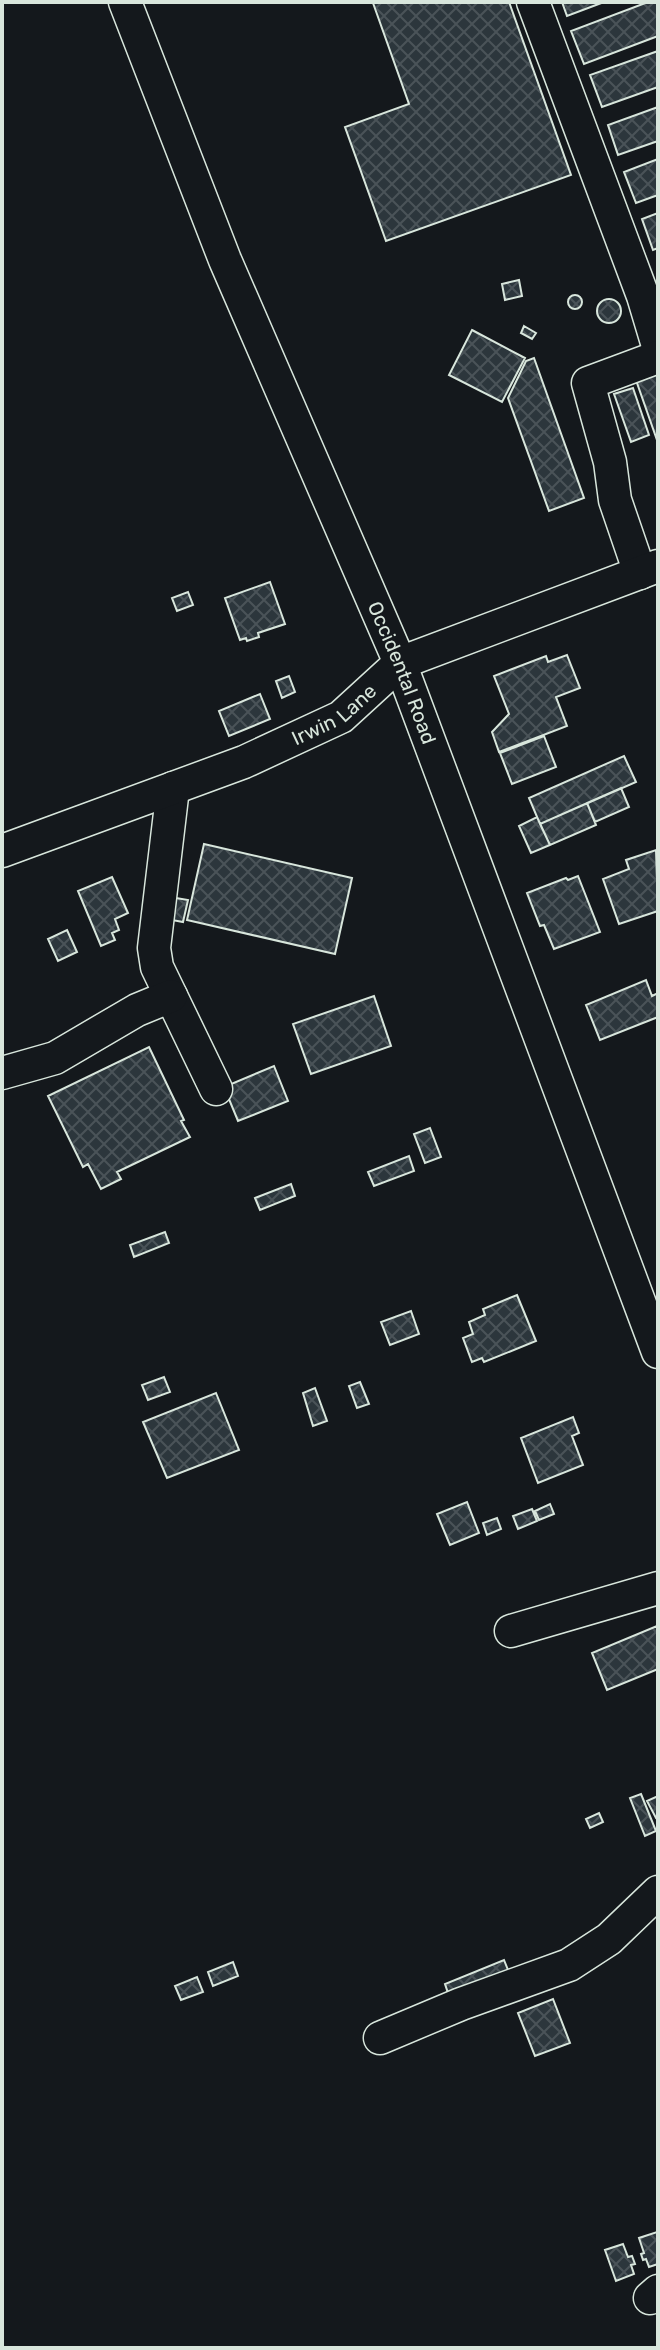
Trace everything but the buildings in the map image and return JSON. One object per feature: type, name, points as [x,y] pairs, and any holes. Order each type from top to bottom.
[{"type":"street","name":"Occidental Road","points":[[125,2],[225,260],[400,663],[658,1352]]},
{"type":"street","points":[[533,2],[643,296],[658,346]]},
{"type":"street","points":[[649,570],[615,500],[610,462],[588,383],[658,357]]},
{"type":"street","name":"Irwin Lane","points":[[2,851],[244,762],[341,717],[400,663],[649,570]]},
{"type":"street","points":[[173,788],[154,948],[157,967],[216,1089]]},
{"type":"street","points":[[2,1073],[55,1058],[137,1010],[171,996]]},
{"type":"street","points":[[511,1631],[658,1588]]},
{"type":"street","points":[[380,2038],[461,2004],[569,1965],[609,1939],[658,1892]]}]
